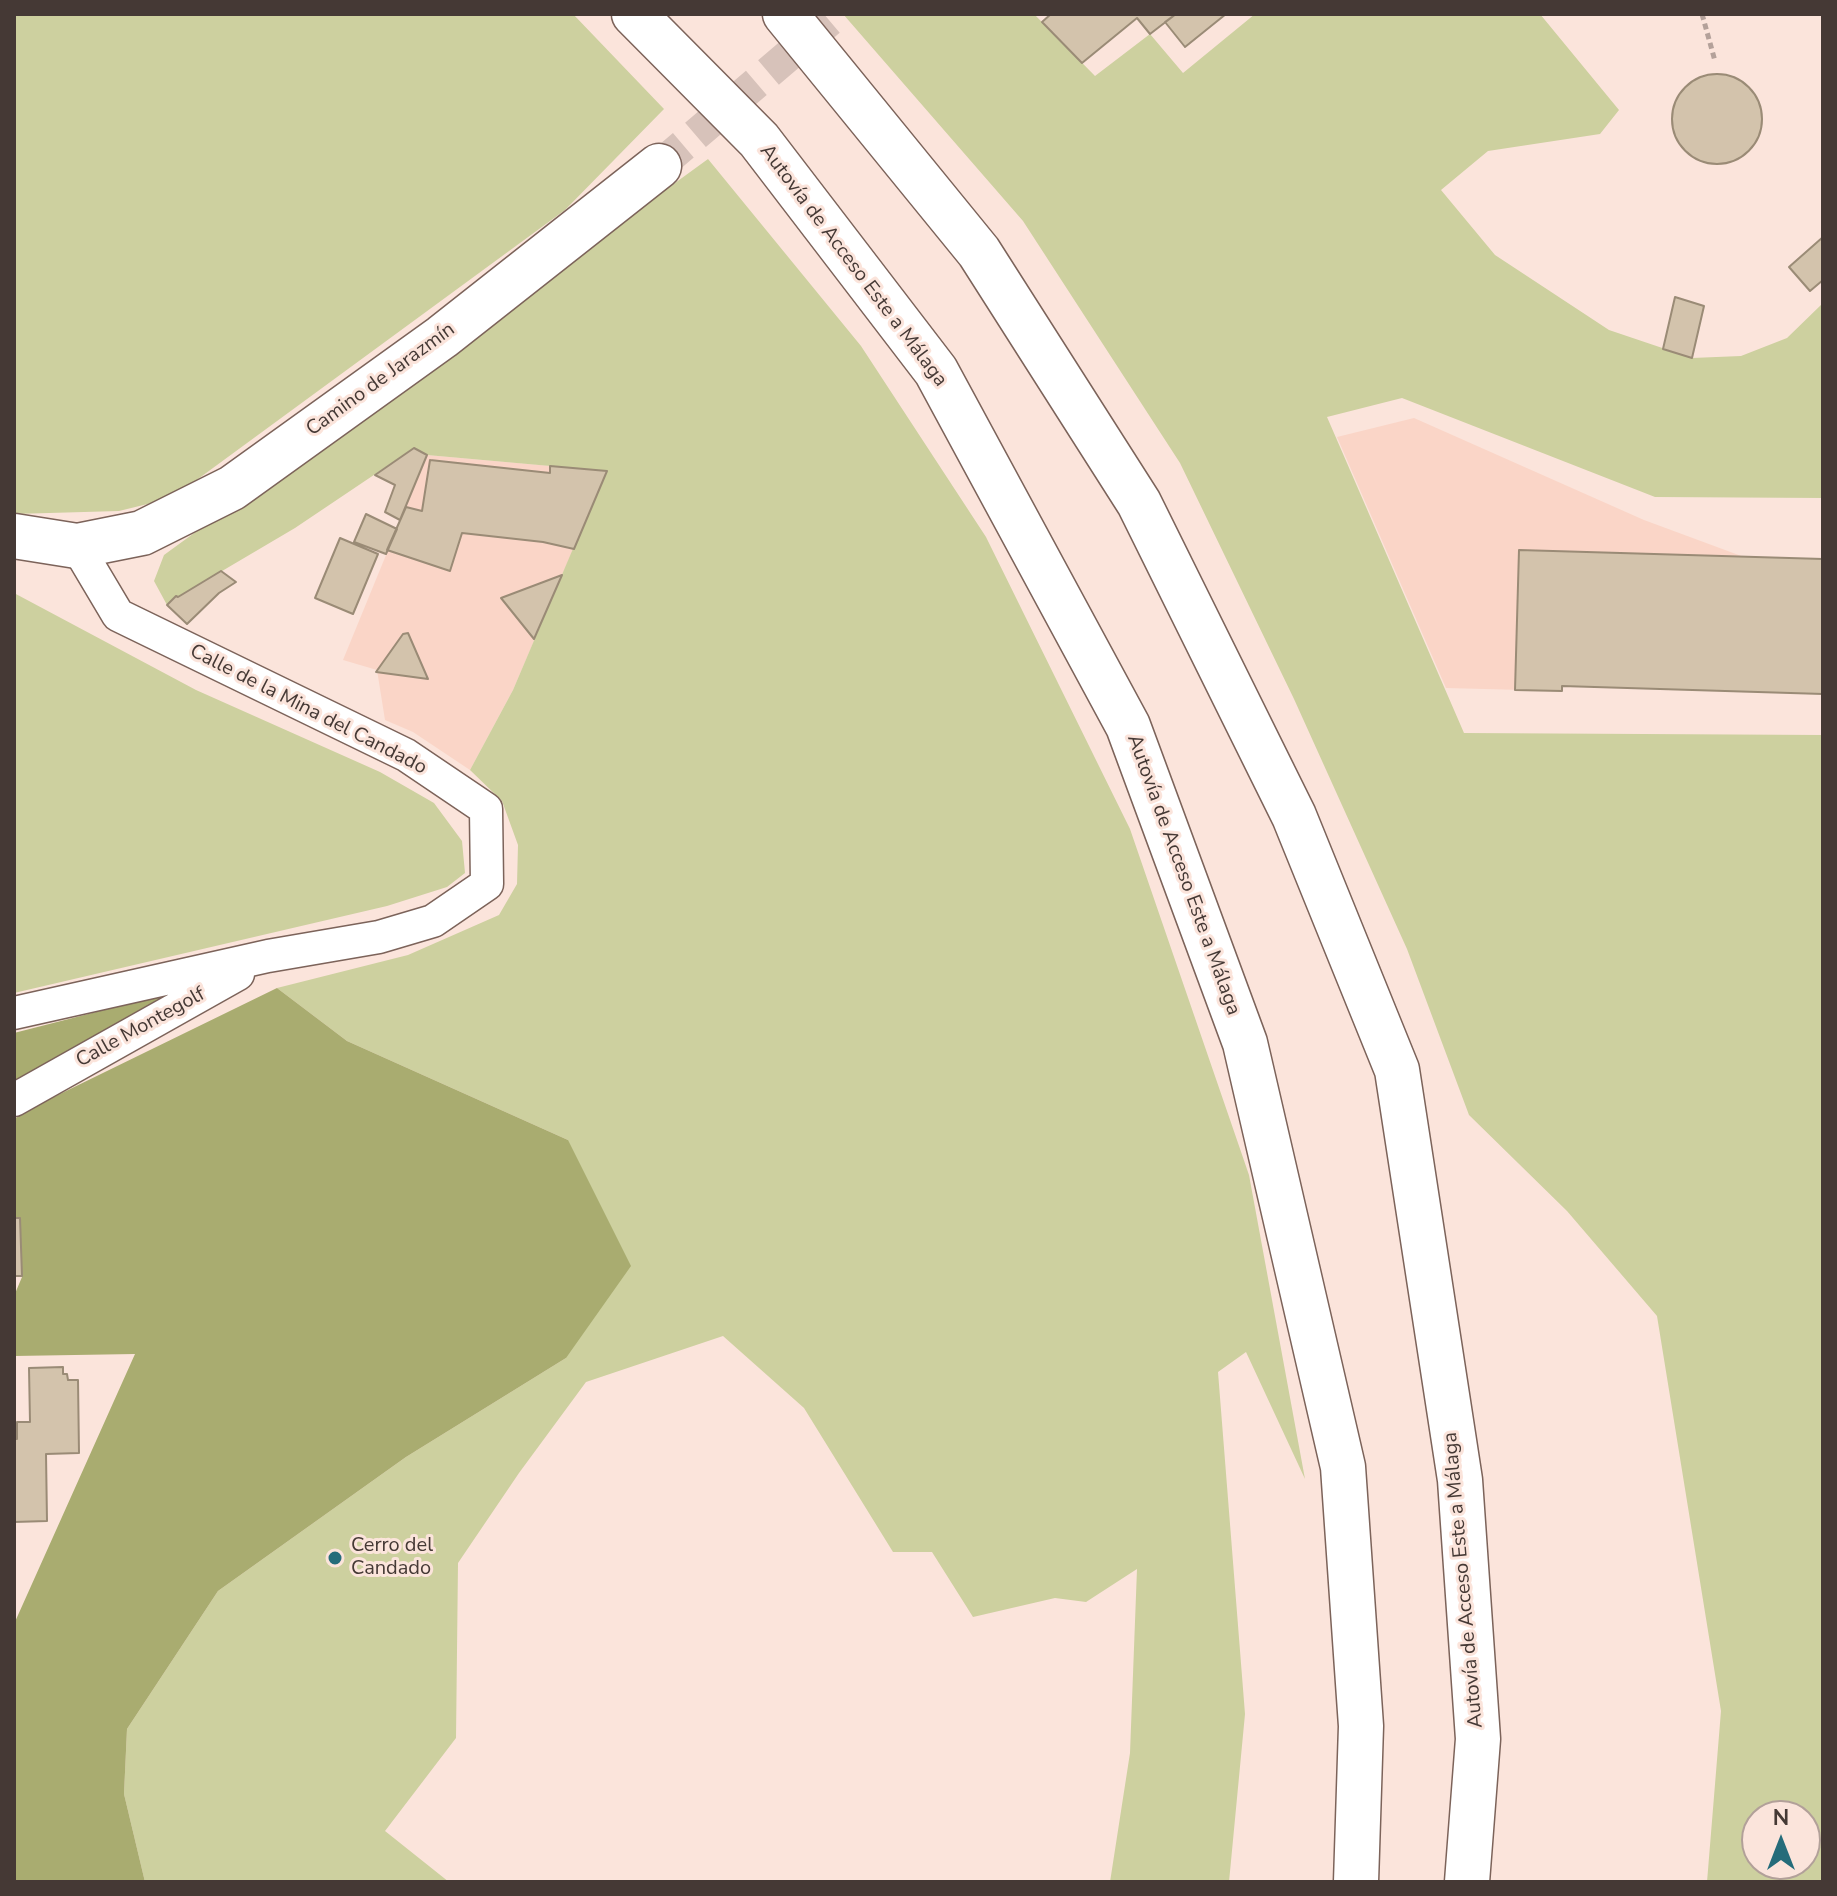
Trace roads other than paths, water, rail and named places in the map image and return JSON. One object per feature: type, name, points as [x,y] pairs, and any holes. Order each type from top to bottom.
[{"type":"main road","name":"Autovía de Acceso Este a Málaga","points":[[634,14],[759,140],[936,371],[1128,726],[1245,1043],[1343,1467],[1361,1726],[1356,1882]]},
{"type":"main road","name":"Autovía de Acceso Este a Málaga","points":[[785,14],[979,252],[1139,503],[1294,816],[1397,1070],[1460,1480],[1478,1739],[1467,1882]]},
{"type":"main road","name":"Camino de Jarazmín","points":[[77,546],[142,533],[232,488],[442,337],[659,166]]},
{"type":"main road","points":[[14,536],[77,546]]},
{"type":"street","name":"Calle de la Mina del Candado","points":[[14,1013],[268,956],[379,937],[433,921],[487,884],[486,809],[406,755],[118,615],[77,546]]},
{"type":"street","name":"Calle Montegolf","points":[[14,1100],[268,956]]},
{"type":"tunnel","points":[[659,166],[837,14]]},
{"type":"place","name":"Cerro del Candado","points":[[335,1558]]}]
